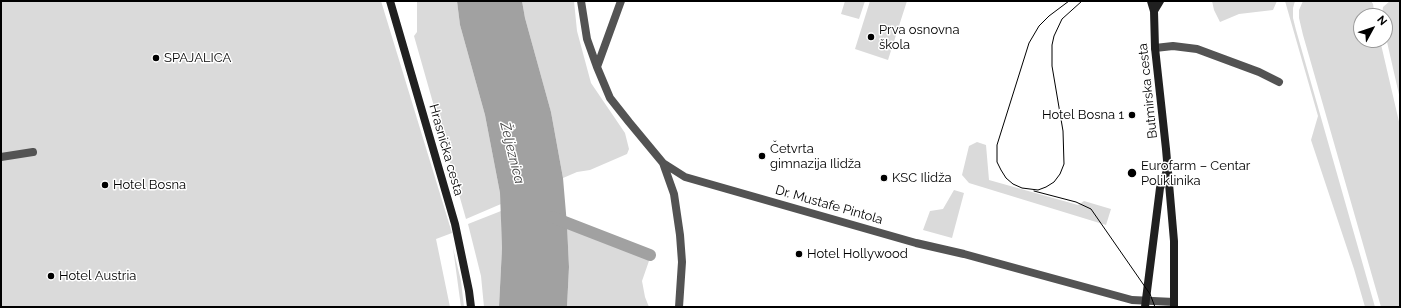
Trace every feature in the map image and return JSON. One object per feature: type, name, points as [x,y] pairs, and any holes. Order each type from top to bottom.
[{"type":"main road","name":"Hrasnička cesta","points":[[390,1],[455,224],[471,307]]},
{"type":"main road","name":"Butmirska cesta","points":[[1151,1],[1154,11],[1155,48],[1174,241],[1174,305]]},
{"type":"main road","points":[[1154,11],[1160,1]]},
{"type":"main road","name":"Butmirska cesta","points":[[1145,304],[1160,188],[1168,168]]},
{"type":"street","name":"Dr. Mustafe Pintola","points":[[581,1],[587,39],[610,98],[663,163],[685,177],[916,243],[964,254],[1145,304],[1174,305]]},
{"type":"street","points":[[597,67],[621,1]]},
{"type":"street","points":[[1155,48],[1173,46],[1197,49],[1253,69],[1279,82]]},
{"type":"street","points":[[1,156],[33,152]]},
{"type":"street","points":[[663,163],[674,194],[680,235],[682,262],[679,307]]},
{"type":"shaded area","points":[[1,1],[381,1],[452,233],[436,239],[450,307],[1,307]]},
{"type":"shaded area","points":[[417,1],[457,1],[460,25],[485,115],[501,204],[466,219],[414,36],[417,32]]},
{"type":"shaded area","points":[[522,1],[574,1],[577,31],[591,83],[625,133],[629,149],[627,154],[590,170],[577,172],[563,178],[551,112],[525,18]]},
{"type":"shaded area","points":[[845,1],[865,1],[859,19],[841,14]]},
{"type":"shaded area","points":[[870,1],[907,1],[888,60],[855,49]]},
{"type":"shaded area","points":[[1212,1],[1277,1],[1273,10],[1239,14],[1220,22],[1214,10]]},
{"type":"shaded area","points":[[1285,1],[1295,1],[1293,18],[1296,30],[1375,307],[1365,307],[1354,269],[1311,140],[1318,116]]},
{"type":"shaded area","points":[[1303,1],[1371,1],[1373,4],[1374,8],[1353,8],[1353,48],[1382,48],[1400,126],[1400,307],[1381,307],[1303,35],[1299,18],[1299,10]]},
{"type":"shaded area","points":[[1390,1],[1400,2],[1400,99],[1388,48],[1393,48],[1393,8],[1383,7]]},
{"type":"shaded area","points":[[977,142],[986,145],[989,180],[1078,205],[1084,201],[1111,209],[1106,225],[969,183],[962,175],[969,146]]},
{"type":"shaded area","points":[[954,190],[964,193],[952,238],[923,230],[930,211],[943,209]]},
{"type":"shaded area","points":[[501,211],[502,248],[499,307],[484,307],[481,276],[468,224]]},
{"type":"shaded area","points":[[567,225],[650,258],[642,281],[645,297],[649,307],[567,307],[569,267]]},
{"type":"shaded area","points":[[453,248],[461,281],[464,307],[461,307]]},
{"type":"water","name":"Željeznica","points":[[457,1],[522,1],[525,18],[551,112],[563,178],[569,267],[567,307],[499,307],[502,248],[500,193],[485,115],[460,25]]},
{"type":"waterway","points":[[552,217],[650,255]]},
{"type":"tram line","points":[[1069,1],[1049,16],[1039,26],[1029,43],[997,145],[997,162],[1001,170],[1006,178],[1013,184],[1022,188],[1038,190],[1046,187],[1054,182],[1060,174],[1064,164],[1063,131],[1052,66],[1052,45],[1054,36],[1062,19],[1082,1]]},
{"type":"tram line","points":[[1034,191],[1076,202],[1091,209],[1150,294],[1155,307]]},
{"type":"place","name":"Prva osnovna škola","points":[[871,37]]},
{"type":"place","name":"SPAJALICA","points":[[156,58]]},
{"type":"place","name":"Hotel Bosna 1","points":[[1132,115]]},
{"type":"place","name":"Četvrta gimnazija Ilidža","points":[[762,156]]},
{"type":"place","name":"Eurofarm – Centar Poliklinika","points":[[1132,173]]},
{"type":"place","name":"KSC Ilidža","points":[[884,178]]},
{"type":"place","name":"Hotel Bosna","points":[[105,185]]},
{"type":"place","name":"Hotel Hollywood","points":[[799,254]]},
{"type":"place","name":"Hotel Austria","points":[[51,276]]}]
